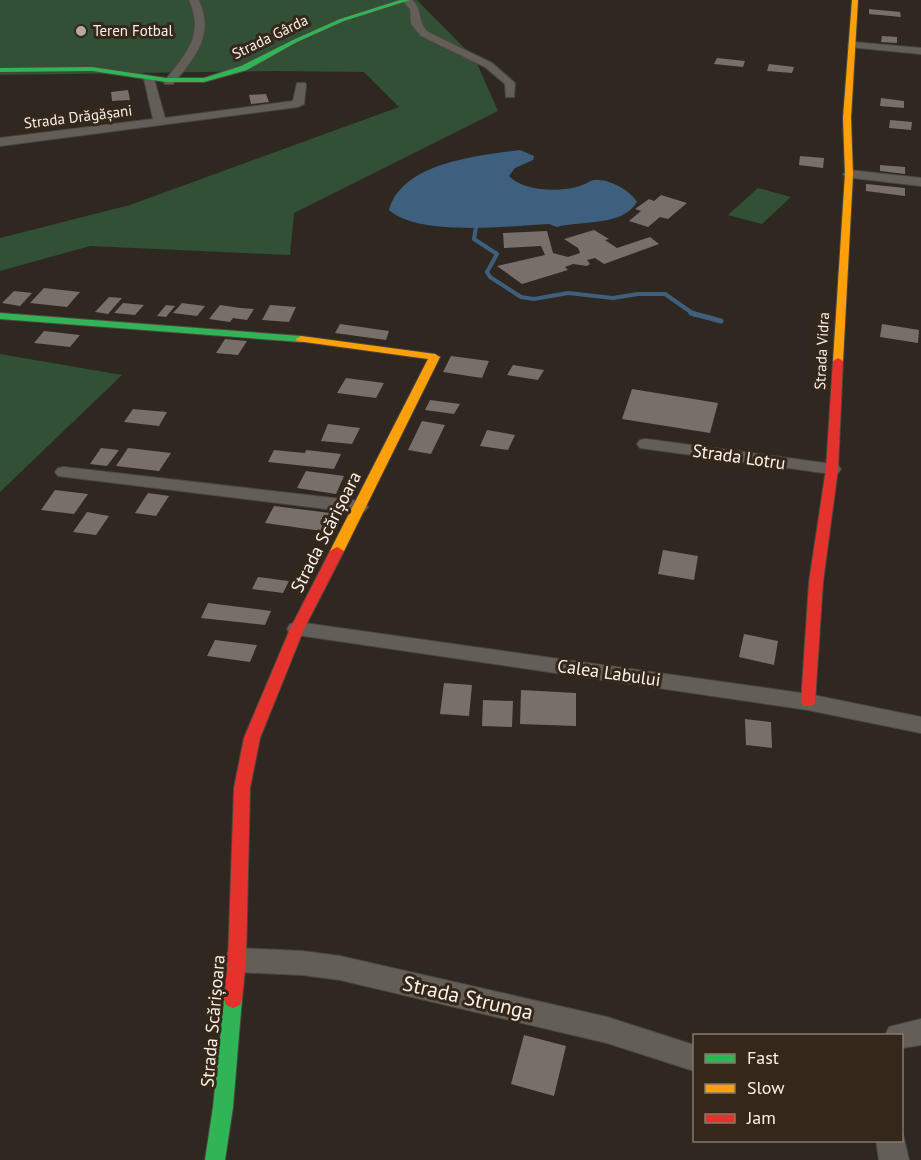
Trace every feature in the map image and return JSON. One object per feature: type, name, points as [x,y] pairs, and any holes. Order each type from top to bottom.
[{"type":"street","name":"Strada Drăgășani","points":[[154,98],[170,90],[199,42],[202,26],[194,0]]},
{"type":"street","name":"Strada Gârda","points":[[0,70],[89,69],[173,82],[204,80],[245,69],[280,49],[359,13],[407,0]]},
{"type":"street","points":[[407,0],[415,8],[415,21],[418,28],[442,43],[491,66],[510,83],[510,95]]},
{"type":"street","name":"Strada Vidra","points":[[808,702],[816,582],[832,469],[849,174],[847,118],[855,0]]},
{"type":"street","points":[[853,45],[921,51]]},
{"type":"street","name":"Strada Drăgășani","points":[[149,79],[160,122]]},
{"type":"street","name":"Strada Drăgășani","points":[[0,141],[298,104],[301,85]]},
{"type":"street","points":[[849,174],[921,182]]},
{"type":"street","name":"Strada Scărișoara","points":[[0,316],[320,340],[435,357],[297,629],[252,738],[242,788],[237,960],[223,1107],[215,1160]]},
{"type":"street","name":"Strada Lotru","points":[[646,444],[832,469]]},
{"type":"street","points":[[64,472],[359,507]]},
{"type":"street","name":"Calea Labului","points":[[297,629],[808,702],[921,725]]},
{"type":"street","name":"Strada Strunga","points":[[237,960],[302,963],[340,968],[607,1030],[693,1058]]},
{"type":"street","points":[[903,1034],[921,1032]]},
{"type":"street","points":[[891,1142],[894,1160]]},
{"type":"green space","points":[[0,0],[417,0],[475,59],[498,111],[294,213],[290,255],[90,246],[0,271],[0,238],[130,205],[399,107],[364,72],[0,75]]},
{"type":"green space","points":[[758,188],[791,197],[762,224],[728,215]]},
{"type":"green space","points":[[0,354],[122,375],[0,492]]},
{"type":"water","points":[[520,150],[534,156],[533,160],[515,168],[509,176],[524,185],[553,190],[580,186],[593,180],[603,180],[625,190],[637,202],[630,210],[612,219],[557,227],[549,224],[489,228],[443,227],[421,224],[389,210],[397,194],[409,181],[426,172],[464,159]]},
{"type":"building","points":[[869,9],[900,12],[901,17],[869,14]]},
{"type":"building","points":[[882,36],[897,37],[897,43],[881,42]]},
{"type":"building","points":[[717,58],[745,61],[743,67],[714,64]]},
{"type":"building","points":[[769,64],[794,67],[792,73],[767,71]]},
{"type":"building","points":[[128,90],[130,100],[112,101],[111,92]]},
{"type":"building","points":[[266,94],[269,102],[251,104],[249,95]]},
{"type":"building","points":[[881,98],[904,101],[904,108],[880,106]]},
{"type":"building","points":[[890,120],[912,122],[911,130],[889,128]]},
{"type":"building","points":[[800,156],[824,158],[823,168],[799,165]]},
{"type":"building","points":[[880,165],[905,167],[905,174],[880,171]]},
{"type":"building","points":[[866,184],[905,188],[905,196],[866,191]]},
{"type":"building","points":[[661,195],[687,203],[668,219],[660,217],[648,227],[629,221],[641,211],[635,209],[649,199],[654,201]]},
{"type":"building","points":[[594,230],[609,239],[605,240],[617,248],[650,237],[659,244],[604,264],[595,258],[587,260],[590,264],[587,266],[573,264],[565,267],[568,270],[522,284],[497,266],[545,255],[541,246],[504,248],[503,233],[547,231],[553,253],[568,257],[580,253],[578,248],[564,239]]},
{"type":"building","points":[[44,288],[80,292],[67,307],[30,303]]},
{"type":"building","points":[[14,291],[32,293],[20,306],[2,303]]},
{"type":"building","points":[[109,297],[122,298],[108,314],[95,312]]},
{"type":"building","points":[[123,303],[144,305],[135,315],[114,313]]},
{"type":"building","points":[[182,303],[205,306],[197,316],[173,313]]},
{"type":"building","points":[[166,305],[175,306],[166,317],[157,316]]},
{"type":"building","points":[[220,305],[254,309],[247,320],[233,318],[230,322],[209,319]]},
{"type":"building","points":[[270,305],[296,307],[289,322],[262,320]]},
{"type":"building","points":[[340,324],[389,331],[386,340],[335,333]]},
{"type":"building","points":[[882,324],[919,330],[918,343],[880,337]]},
{"type":"building","points":[[44,331],[80,335],[70,347],[34,343]]},
{"type":"building","points":[[225,339],[247,341],[238,355],[216,353]]},
{"type":"building","points":[[451,356],[489,361],[482,378],[443,372]]},
{"type":"building","points":[[513,365],[544,370],[538,380],[507,375]]},
{"type":"building","points":[[346,378],[384,383],[376,398],[337,393]]},
{"type":"building","points":[[632,389],[718,403],[710,433],[622,419]]},
{"type":"building","points":[[430,400],[460,404],[454,414],[425,410]]},
{"type":"building","points":[[133,409],[167,412],[159,426],[124,422]]},
{"type":"building","points":[[422,421],[445,425],[431,454],[408,450]]},
{"type":"building","points":[[328,424],[360,428],[352,444],[321,441]]},
{"type":"building","points":[[487,430],[515,435],[508,450],[480,446]]},
{"type":"building","points":[[101,448],[119,450],[107,466],[90,464]]},
{"type":"building","points":[[128,448],[171,453],[159,471],[116,466]]},
{"type":"building","points":[[274,450],[305,453],[306,450],[341,454],[334,469],[268,462]]},
{"type":"building","points":[[306,471],[344,476],[336,494],[297,488]]},
{"type":"building","points":[[55,490],[88,494],[74,514],[41,510]]},
{"type":"building","points":[[148,493],[169,496],[156,516],[135,513]]},
{"type":"building","points":[[274,506],[330,513],[322,531],[265,523]]},
{"type":"building","points":[[87,512],[109,516],[96,535],[73,532]]},
{"type":"building","points":[[663,550],[698,556],[694,580],[658,574]]},
{"type":"building","points":[[258,577],[289,581],[283,593],[252,589]]},
{"type":"building","points":[[208,603],[271,611],[265,625],[201,618]]},
{"type":"building","points":[[744,634],[778,641],[774,665],[739,657]]},
{"type":"building","points":[[215,640],[257,645],[250,662],[207,656]]},
{"type":"building","points":[[444,683],[472,685],[469,716],[440,714]]},
{"type":"building","points":[[521,690],[576,693],[576,726],[520,724]]},
{"type":"building","points":[[483,700],[513,701],[512,727],[482,726]]},
{"type":"building","points":[[745,719],[771,722],[772,748],[746,745]]},
{"type":"building","points":[[524,1035],[566,1046],[554,1096],[511,1084]]},
{"type":"waterway","points":[[476,227],[474,239],[497,254],[487,272],[490,277],[521,297],[534,299],[568,293],[613,298],[638,294],[665,294],[693,313]]},
{"type":"waterway","points":[[693,313],[721,321]]},
{"type":"traffic: fast","points":[[0,70],[92,69],[166,80],[204,80],[244,68],[295,41],[342,20],[407,0]]},
{"type":"traffic: fast","points":[[0,316],[301,339]]},
{"type":"traffic: fast","points":[[215,1160],[223,1107],[233,999]]},
{"type":"traffic: slow","points":[[838,361],[849,174],[847,118],[855,0]]},
{"type":"traffic: slow","points":[[301,339],[435,357],[337,551]]},
{"type":"traffic: jam","points":[[808,702],[816,582],[832,469],[838,361]]},
{"type":"traffic: jam","points":[[233,999],[237,960],[242,788],[252,738],[297,629],[337,551]]},
{"type":"place","name":"Teren Fotbal","points":[[81,31]]}]
